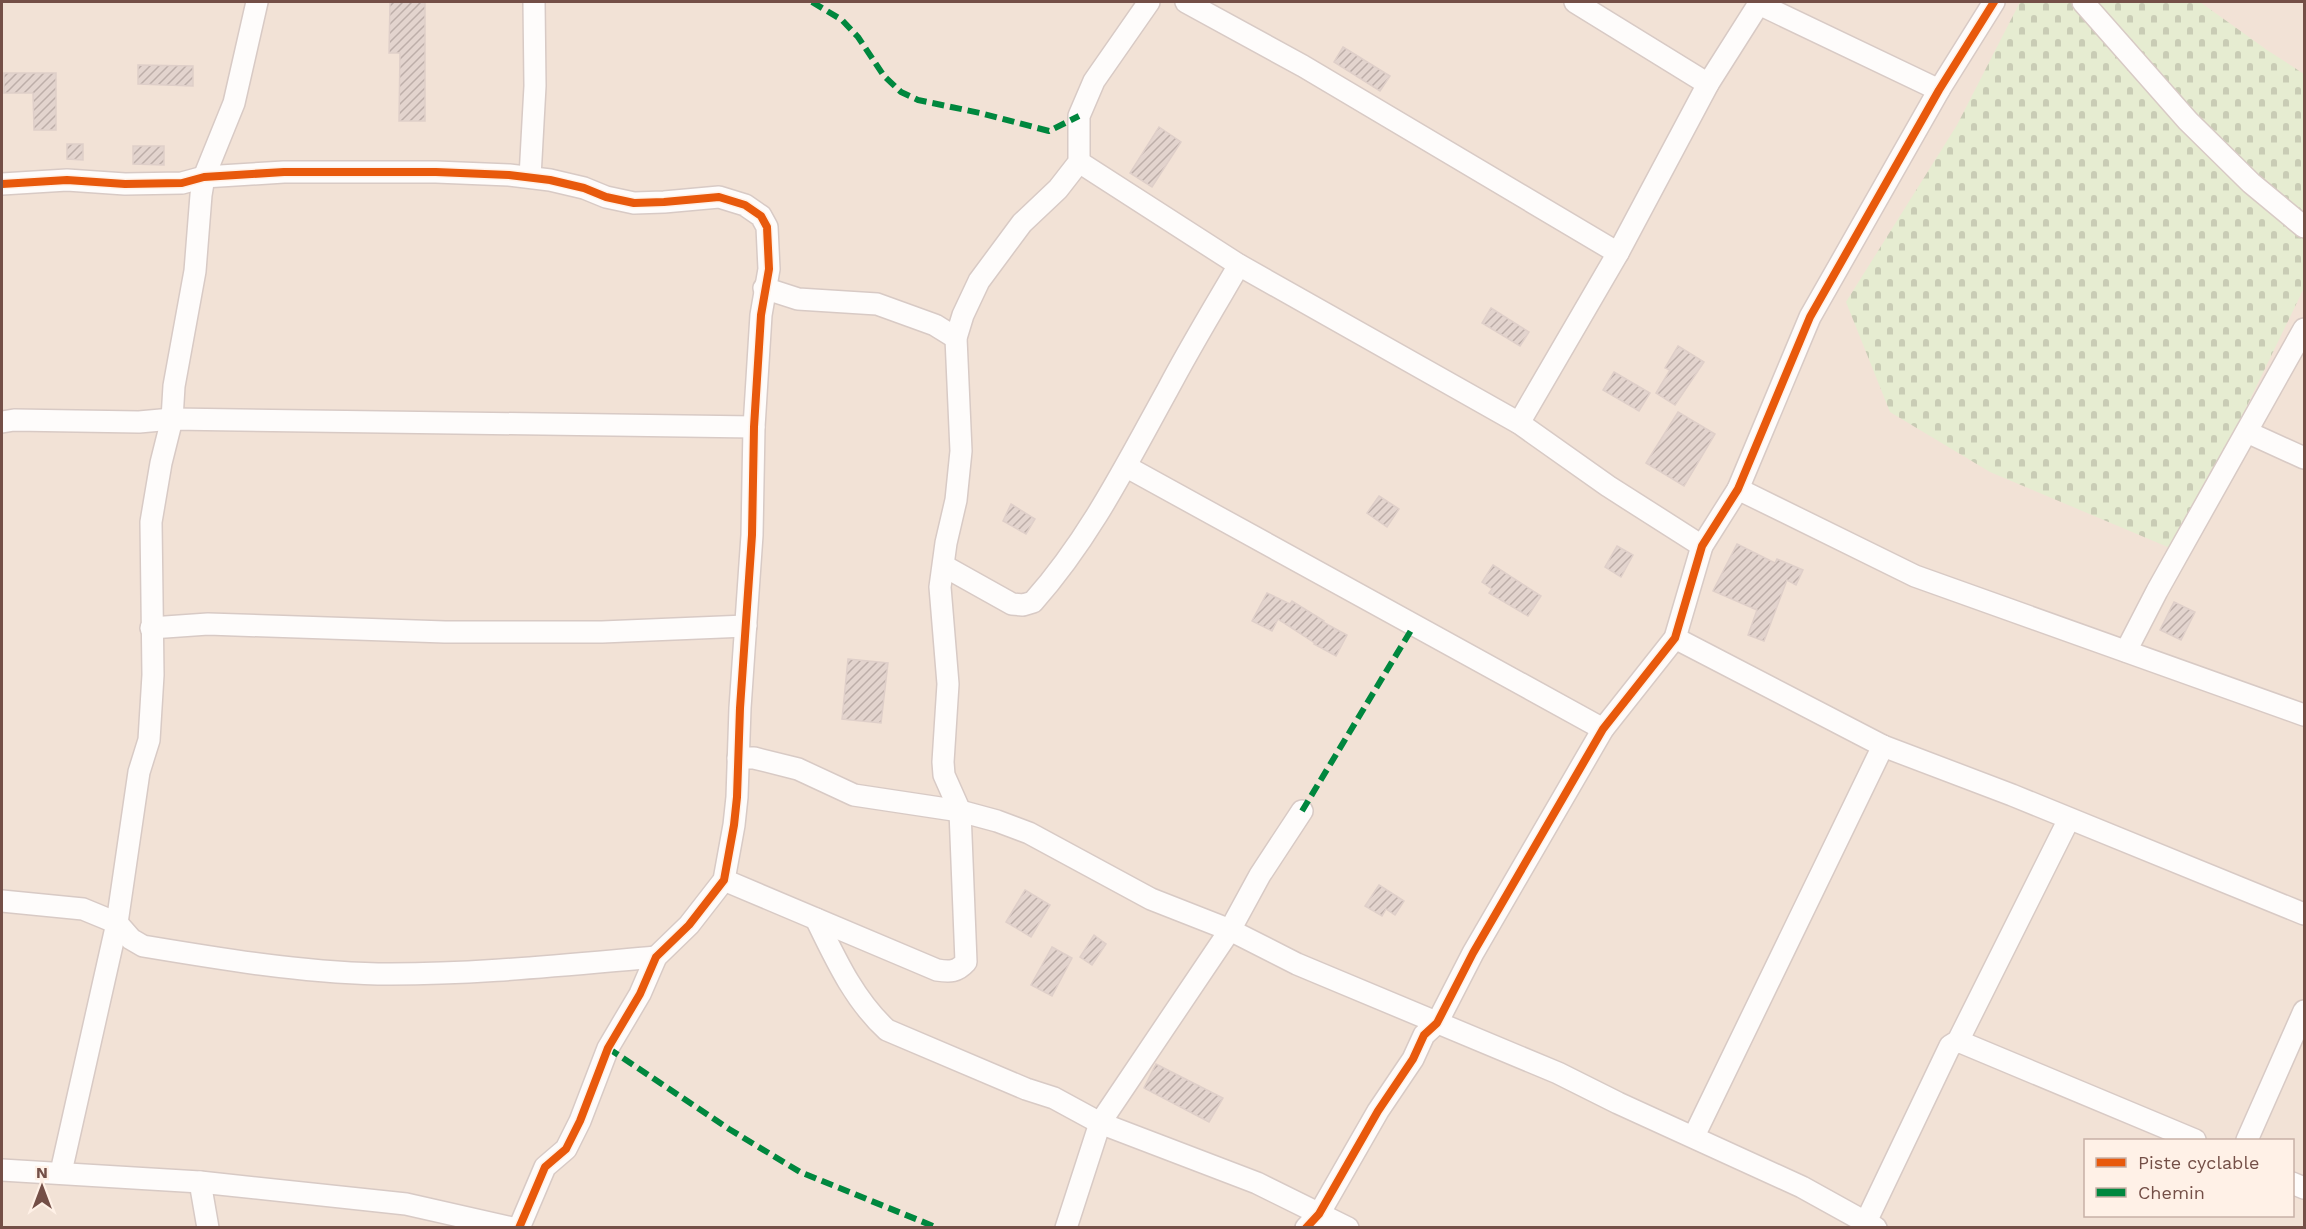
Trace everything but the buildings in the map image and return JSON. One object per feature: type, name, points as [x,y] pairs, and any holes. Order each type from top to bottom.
[{"type":"street","points":[[61,1172],[117,923],[139,772],[149,740],[153,675],[151,522],[161,463],[172,419],[174,386],[195,271],[204,177],[234,104],[256,2]]},
{"type":"street","points":[[530,177],[535,86],[534,2]]},
{"type":"street","points":[[724,880],[937,970],[950,972],[960,969],[966,962],[960,811],[944,776],[943,762],[948,684],[940,587],[946,543],[956,500],[961,451],[956,338],[963,315],[979,281],[1022,223],[1058,189],[1079,162],[1079,116],[1094,81],[1149,2]]},
{"type":"street","points":[[1186,2],[1303,66],[1618,253]]},
{"type":"street","points":[[1575,2],[1708,84]]},
{"type":"street","points":[[1312,1221],[1378,1111],[1413,1059],[1424,1035],[1437,1023],[1473,953],[1603,729],[1675,638],[1702,546],[1738,489],[1810,317],[1939,90],[1994,2]]},
{"type":"street","points":[[2084,2],[2188,121],[2251,183],[2304,227]]},
{"type":"street","points":[[1518,423],[1618,253],[1708,84],[1760,3],[1939,90]]},
{"type":"street","points":[[1079,162],[1239,265],[1518,423],[1608,486],[1702,546]]},
{"type":"street","points":[[2,184],[67,180],[124,184],[182,183],[204,177],[284,172],[436,172],[530,177],[561,182],[606,197],[634,203],[718,196],[745,205],[761,216],[767,227],[769,269],[764,288],[754,427],[752,535],[734,825],[724,880],[689,925],[656,957],[640,994],[608,1048],[580,1121],[566,1149],[545,1167],[519,1227]]},
{"type":"street","points":[[944,566],[1012,604],[1023,605],[1034,602],[1077,547],[1127,467],[1169,386],[1239,265]]},
{"type":"street","points":[[764,288],[798,298],[877,304],[935,325],[956,338]]},
{"type":"street","points":[[2126,651],[2157,591],[2304,329]]},
{"type":"street","points":[[2,422],[139,422],[172,419],[754,427]]},
{"type":"street","points":[[2247,432],[2304,458]]},
{"type":"street","points":[[1127,467],[1603,729]]},
{"type":"street","points":[[1738,489],[1915,576],[2304,715]]},
{"type":"street","points":[[151,628],[208,624],[445,632],[602,632],[746,626]]},
{"type":"street","points":[[1675,638],[1883,746],[2304,914]]},
{"type":"street","points":[[1694,1136],[1883,746]]},
{"type":"street","points":[[738,758],[754,758],[798,769],[854,795],[960,811],[1029,833],[1151,899],[1230,930],[1297,964],[1558,1073],[1802,1187],[1868,1226],[1950,1046],[1958,1041],[2069,819]]},
{"type":"street","points":[[1066,1227],[1100,1123],[1230,930],[1260,875],[1302,811]]},
{"type":"street","points":[[2,901],[83,909],[117,923],[131,939],[143,946],[249,964],[378,974],[502,970],[656,957]]},
{"type":"street","points":[[816,919],[842,971],[875,1019],[887,1030],[1026,1089],[1054,1098],[1100,1123],[1257,1184],[1312,1221],[1348,1227]]},
{"type":"street","points":[[2247,1139],[2304,1011]]},
{"type":"street","points":[[1958,1041],[2193,1139]]},
{"type":"street","points":[[2,1170],[200,1182],[406,1204],[512,1227]]},
{"type":"street","points":[[200,1182],[208,1227]]},
{"type":"shaded area","points":[[2,2],[2304,2],[2304,1227],[2,1228]]},
{"type":"green space","points":[[2020,2],[2200,2],[2304,74],[2304,288],[2215,472],[2170,548],[1990,472],[1890,412],[1846,302],[1957,125]]},
{"type":"marked path","points":[[812,2],[842,20],[858,37],[884,76],[901,92],[918,100],[1049,131],[1079,116]]},
{"type":"marked path","points":[[1302,811],[1413,627]]},
{"type":"marked path","points":[[608,1048],[729,1129],[800,1172],[938,1228]]},
{"type":"cycle path","points":[[1306,1228],[1319,1214],[1378,1111],[1413,1059],[1424,1035],[1437,1023],[1473,953],[1603,729],[1675,638],[1702,546],[1738,489],[1810,317],[1939,90],[1994,2]]},
{"type":"cycle path","points":[[2,184],[67,180],[125,184],[182,183],[204,177],[284,172],[436,172],[509,175],[550,180],[634,203],[719,197],[745,205],[761,216],[767,227],[769,269],[761,315],[754,427],[752,535],[740,708],[737,797],[724,880],[689,925],[656,957],[640,994],[608,1048],[580,1121],[566,1149],[545,1167],[519,1228]]}]
